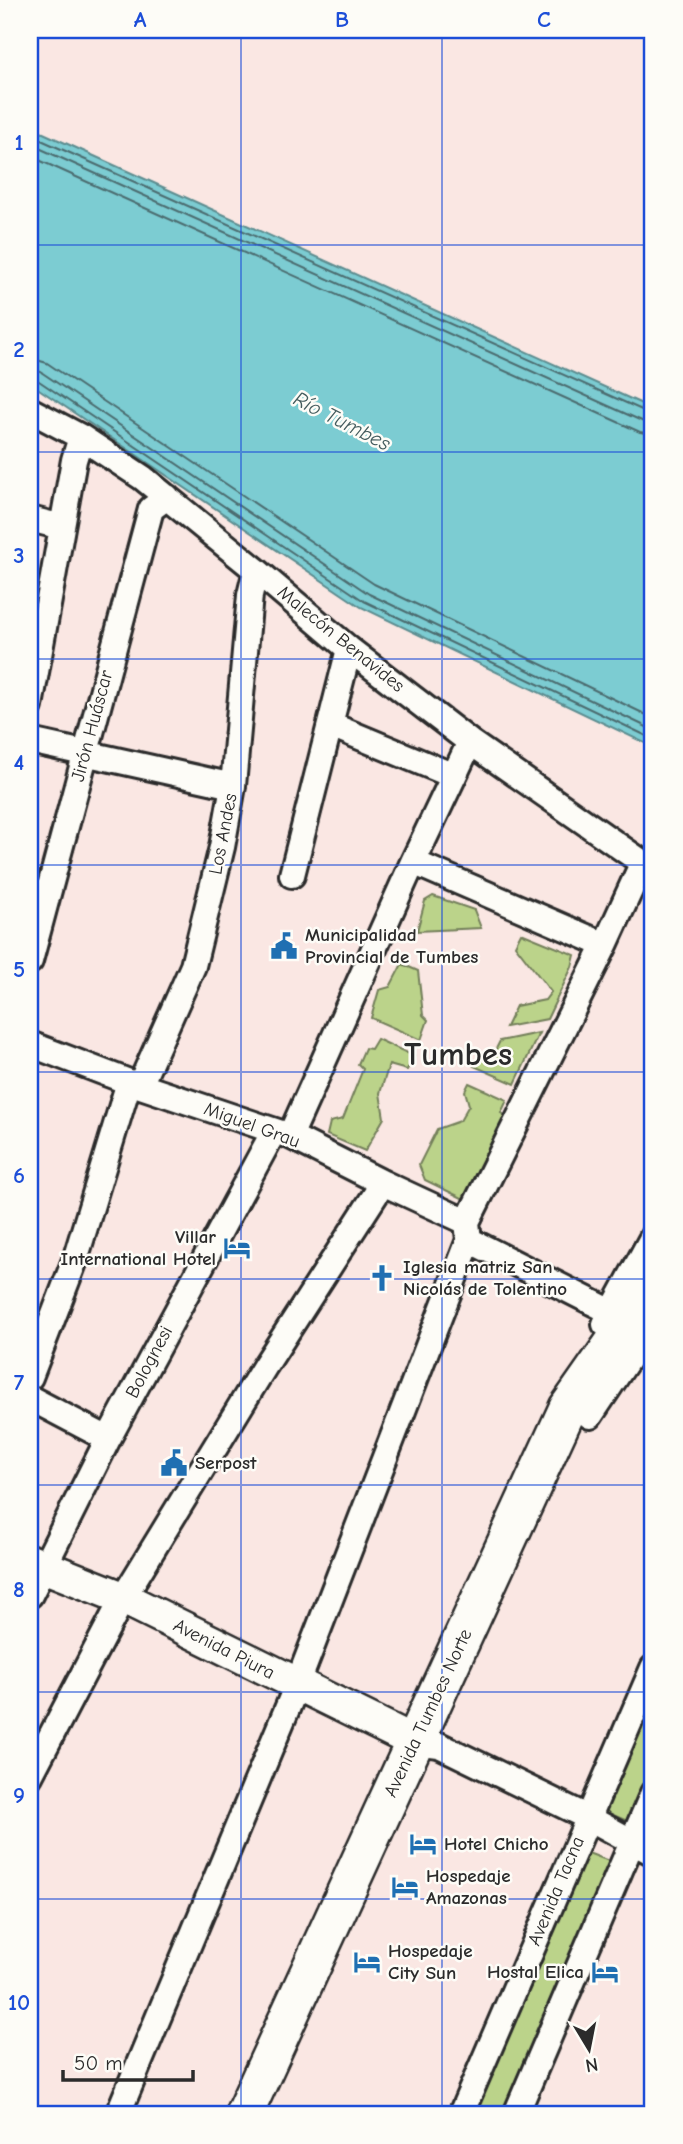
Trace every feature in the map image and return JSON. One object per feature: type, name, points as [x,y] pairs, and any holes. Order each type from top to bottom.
[{"type":"highway","name":"Avenida Tumbes Norte","points":[[270,2114],[579,1412],[639,1324],[653,1276]]},
{"type":"highway","name":"Avenida Tumbes Norte","points":[[244,2114],[429,1749]]},
{"type":"main road","name":"Avenida Piura","points":[[37,1564],[123,1598],[429,1749]]},
{"type":"street","name":"Malecón Benavides","points":[[30,410],[82,437],[167,497],[349,649],[470,742],[648,866]]},
{"type":"street","points":[[30,706],[74,460],[82,437]]},
{"type":"street","name":"Jirón Huáscar","points":[[30,961],[152,509],[167,497]]},
{"type":"street","points":[[30,519],[62,527]]},
{"type":"street","name":"Los Andes","points":[[30,1377],[75,1260],[135,1084],[193,966],[222,847],[233,786],[250,595],[256,569]]},
{"type":"street","points":[[292,875],[349,649]]},
{"type":"street","points":[[331,725],[454,776]]},
{"type":"street","points":[[30,741],[233,786]]},
{"type":"street","name":"Bolognesi","points":[[30,1595],[37,1564],[282,1134],[470,742]]},
{"type":"street","points":[[413,862],[605,945]]},
{"type":"street","points":[[118,2114],[297,1685],[468,1231],[605,945],[648,866]]},
{"type":"street","name":"Miguel Grau","points":[[30,1044],[135,1084],[282,1134],[383,1183],[639,1324]]},
{"type":"street","points":[[30,1776],[123,1598],[265,1366],[383,1183]]},
{"type":"street","points":[[639,1324],[653,1236]]},
{"type":"street","points":[[30,1398],[108,1439]]},
{"type":"street","name":"Avenida Tacna","points":[[461,2114],[653,1668]]},
{"type":"street","name":"Avenida Piura","points":[[429,1749],[585,1825],[642,1848]]},
{"type":"street","points":[[516,2114],[642,1848],[653,1793]]},
{"type":"green space","points":[[433,896],[474,910],[481,928],[417,931],[425,901]]},
{"type":"green space","points":[[521,933],[575,955],[547,1019],[506,1027],[516,1006],[545,1000],[551,992],[515,945]]},
{"type":"green space","points":[[402,964],[418,971],[423,1015],[428,1020],[421,1040],[371,1018],[379,990],[390,987]]},
{"type":"green space","points":[[539,1033],[515,1084],[474,1066],[480,1055],[495,1051],[500,1041]]},
{"type":"green space","points":[[377,1039],[414,1056],[407,1070],[389,1065],[380,1093],[384,1118],[365,1151],[327,1135],[330,1122],[343,1119],[363,1069],[358,1064],[365,1048],[371,1049]]},
{"type":"green space","points":[[469,1083],[507,1100],[501,1113],[512,1119],[468,1199],[464,1199],[425,1180],[419,1165],[437,1129],[460,1121],[469,1105],[465,1091]]},
{"type":"green space","points":[[653,1682],[653,1766],[629,1820],[625,1820],[601,1810]]},
{"type":"green space","points":[[588,1853],[617,1864],[510,2114],[470,2114],[583,1855]]},
{"type":"water","name":"Río Tumbes","points":[[30,127],[653,409],[653,747],[361,607],[30,383]]},
{"type":"place","name":"Municipalidad Provincial de Tumbes","points":[[284,946]]},
{"type":"place","name":"Villar International Hotel","points":[[237,1248]]},
{"type":"place","name":"Iglesia matriz San Nicolás de Tolentino","points":[[382,1278]]},
{"type":"place","name":"Serpost","points":[[174,1463]]},
{"type":"place","name":"Hotel Chicho","points":[[423,1844]]},
{"type":"place","name":"Hospedaje Amazonas","points":[[405,1887]]},
{"type":"place","name":"Hospedaje City Sun","points":[[367,1962]]},
{"type":"place","name":"Hostal Elica","points":[[605,1972]]},
{"type":"district","name":"Tumbes","points":[[458,1054]]}]
